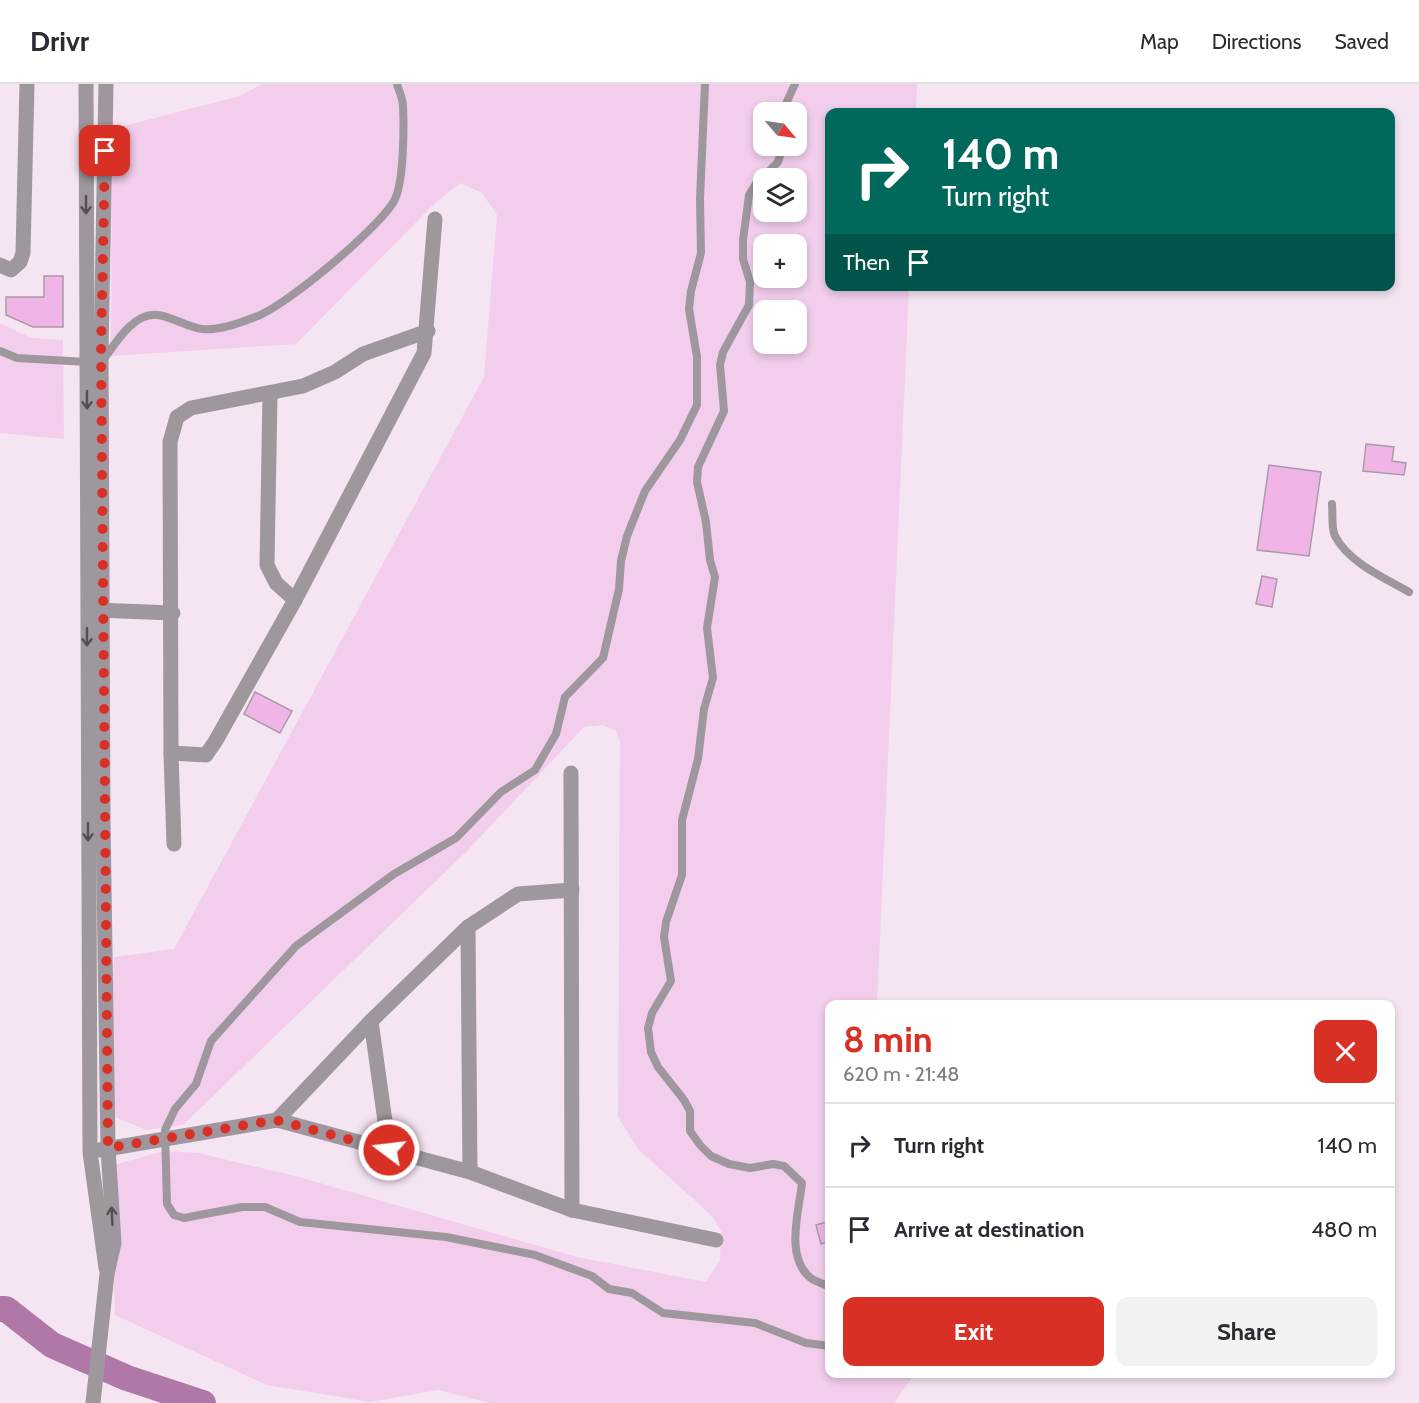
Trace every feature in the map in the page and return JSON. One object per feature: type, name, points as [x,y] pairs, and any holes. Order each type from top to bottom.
[{"type":"street","points":[[0,265],[11,270],[20,262],[23,254],[27,84]]},
{"type":"street","points":[[86,84],[104,610],[103,819],[108,1148],[114,1243],[107,1274],[93,1403]]},
{"type":"street","points":[[106,84],[94,362],[87,610],[90,1152],[107,1274]]},
{"type":"street","points":[[171,753],[206,755],[295,600],[424,353],[428,331],[435,219]]},
{"type":"street","points":[[174,844],[171,753],[173,613],[171,442],[177,417],[192,408],[303,386],[335,372],[363,354],[428,331]]},
{"type":"street","points":[[270,394],[267,565],[276,583],[295,600]]},
{"type":"street","points":[[87,610],[173,613]]},
{"type":"street","points":[[571,773],[572,1210]]},
{"type":"street","points":[[276,1120],[371,1021],[468,927],[518,894],[572,890]]},
{"type":"street","points":[[468,927],[470,1172]]},
{"type":"street","points":[[371,1021],[389,1150]]},
{"type":"street","points":[[90,1152],[276,1120],[470,1172],[572,1210],[716,1240]]},
{"type":"lane","points":[[0,351],[17,358],[94,362],[146,316],[158,315],[204,329],[257,317],[284,302],[310,282],[381,218],[394,202],[401,173],[403,104],[397,84]]},
{"type":"lane","points":[[705,84],[700,199],[701,253],[691,291],[690,309],[697,357],[697,405],[680,440],[645,491],[627,536],[621,561],[619,589],[608,625],[603,658],[565,697],[556,734],[535,770],[501,792],[456,838],[394,874],[296,946],[211,1041],[204,1054],[201,1073],[170,1119],[164,1138],[167,1204],[169,1210],[179,1216],[194,1217],[242,1207],[265,1207],[300,1222],[446,1238],[535,1255],[592,1276],[609,1289],[632,1293],[663,1313],[755,1323],[806,1343],[825,1345]]},
{"type":"lane","points":[[787,102],[795,84]]},
{"type":"lane","points":[[780,156],[778,162],[756,184],[750,195],[743,240],[743,259],[750,282],[749,305],[723,352],[720,365],[724,411],[698,467],[696,482],[706,522],[710,560],[715,577],[715,591],[707,628],[713,678],[704,709],[698,759],[682,820],[682,875],[666,922],[664,937],[671,981],[652,1013],[648,1028],[651,1052],[658,1067],[690,1111],[690,1131],[700,1145],[711,1156],[729,1164],[750,1168],[773,1164],[784,1166],[802,1183],[796,1230],[801,1266],[812,1278],[825,1284]]},
{"type":"lane","points":[[1332,504],[1334,535],[1350,554],[1409,592]]},
{"type":"shaded area","points":[[262,84],[917,84],[916,108],[825,108],[825,291],[909,291],[877,1000],[825,1000],[825,1378],[912,1378],[894,1403],[490,1403],[438,1390],[370,1402],[267,1385],[115,1315],[110,1166],[164,1151],[198,1153],[299,1177],[577,1257],[706,1282],[720,1260],[721,1231],[712,1216],[639,1150],[618,1117],[620,742],[616,731],[603,725],[584,727],[466,852],[183,1125],[146,1130],[108,1114],[114,957],[174,949],[484,377],[497,215],[482,193],[461,183],[437,201],[296,344],[111,356],[112,129],[240,96]]},
{"type":"shaded area","points":[[0,323],[31,338],[63,340],[64,439],[0,433]]},
{"type":"building","points":[[44,276],[63,276],[63,327],[33,327],[6,315],[6,297],[44,297]]},
{"type":"building","points":[[1366,444],[1394,447],[1392,461],[1406,463],[1404,475],[1363,471]]},
{"type":"building","points":[[1269,465],[1321,472],[1309,556],[1257,550]]},
{"type":"building","points":[[1262,576],[1277,579],[1272,607],[1256,604]]},
{"type":"building","points":[[255,692],[292,711],[280,733],[244,714]]},
{"type":"building","points":[[825,1222],[825,1243],[821,1244],[816,1225]]},
{"type":"waterway","points":[[0,1309],[6,1309],[52,1345],[127,1378],[203,1403]]},
{"type":"route","points":[[105,151],[101,352],[104,610],[103,819],[108,1148],[276,1120],[389,1150]]}]
